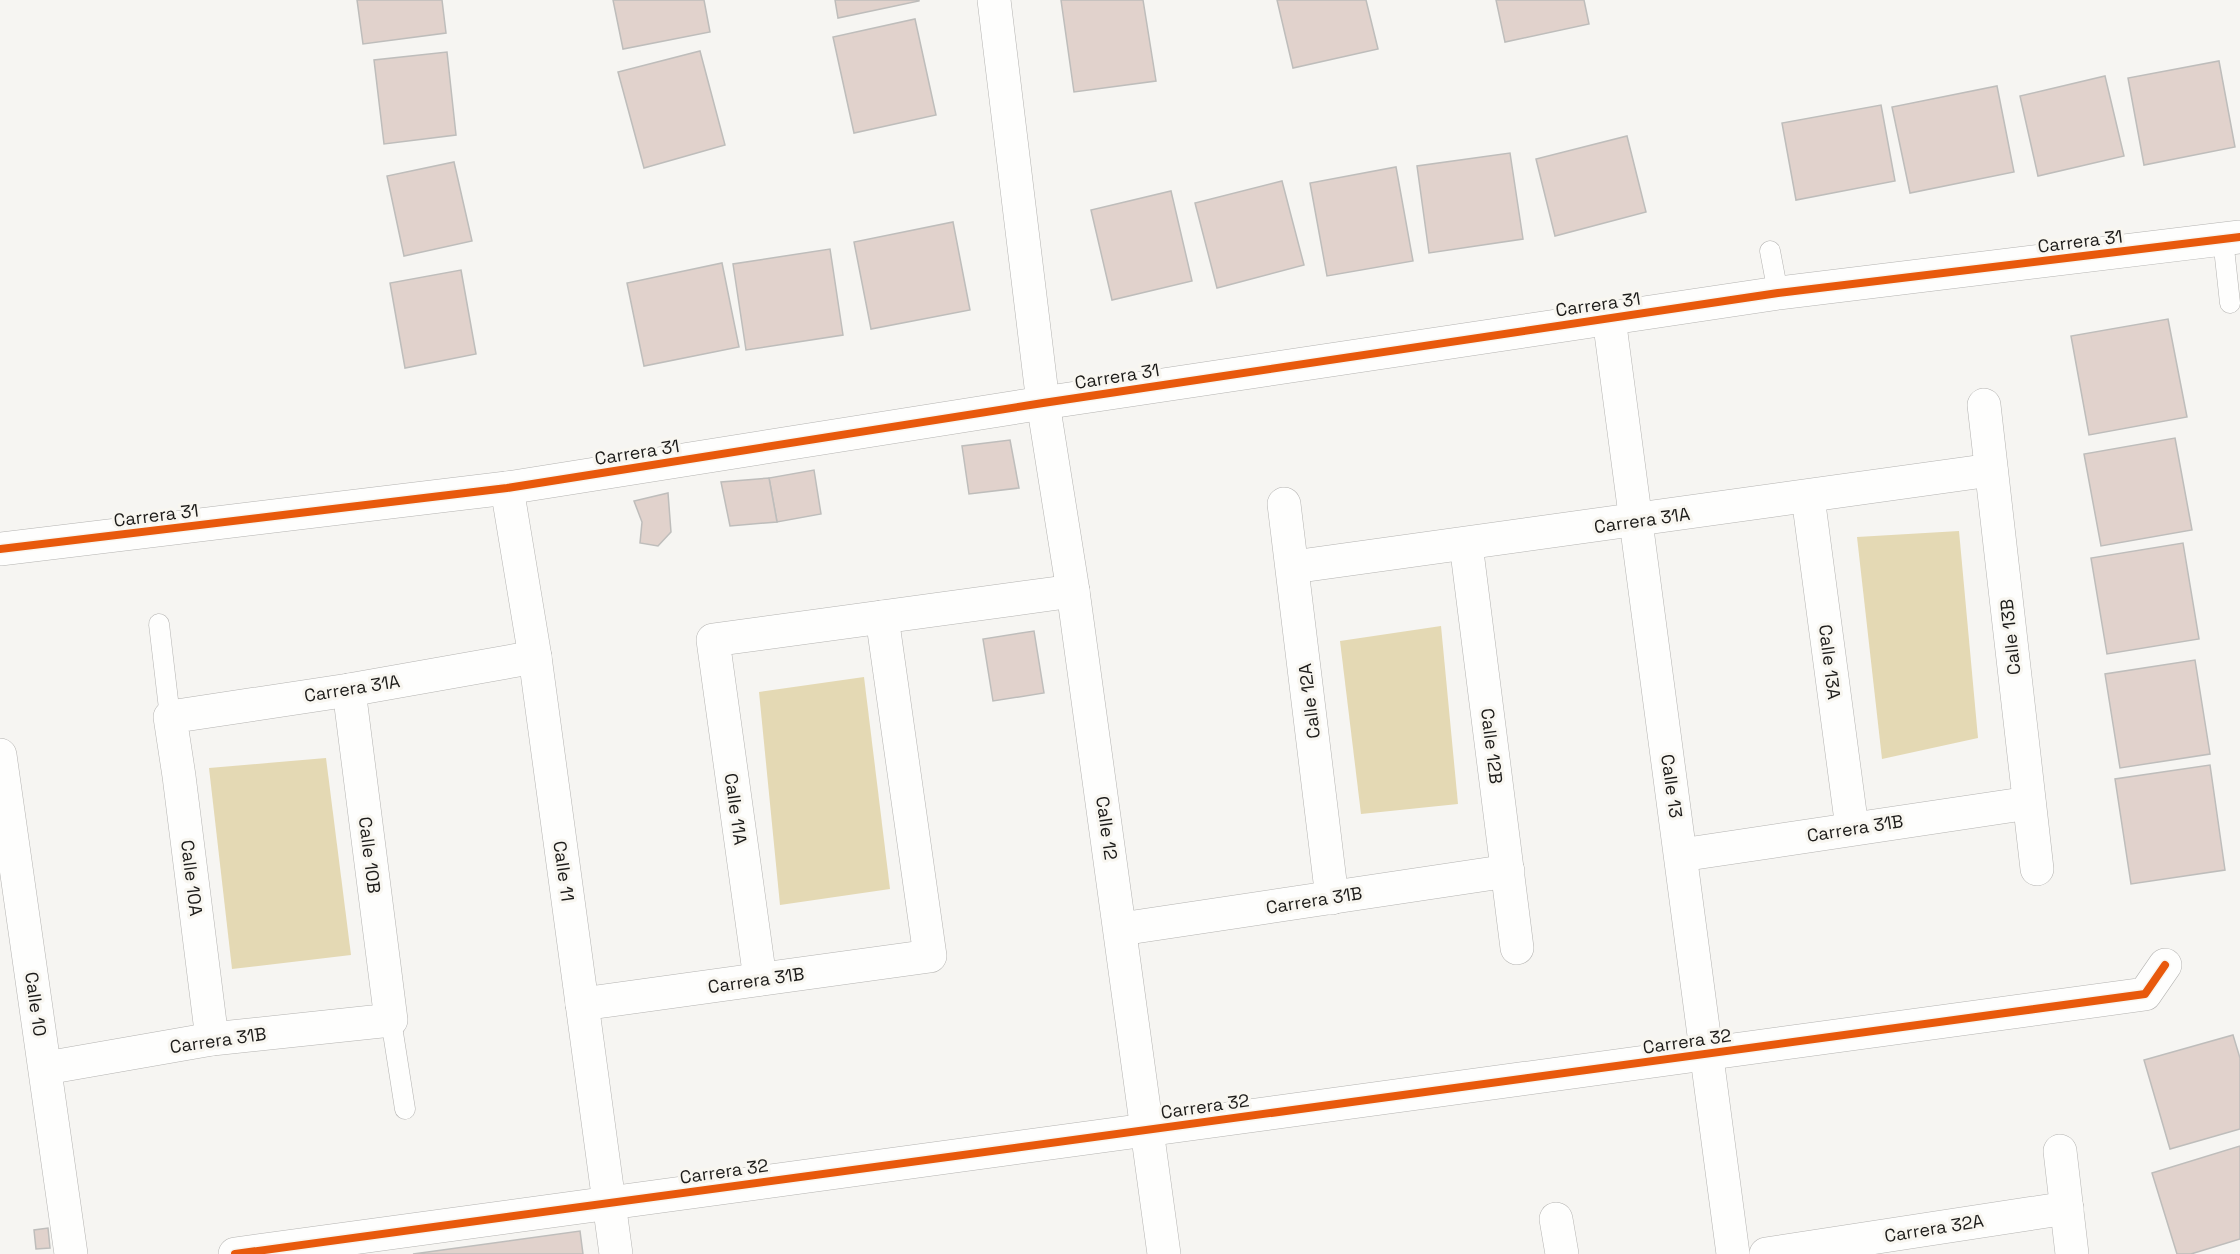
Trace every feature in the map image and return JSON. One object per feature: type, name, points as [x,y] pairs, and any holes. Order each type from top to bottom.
[{"type":"street","name":"Calle 12","points":[[994,0],[1043,403],[1073,591],[1164,1254]]},
{"type":"street","name":"Carrera 31","points":[[0,549],[507,488],[1043,403],[1778,293],[2232,238]]},
{"type":"street","name":"Calle 13","points":[[1609,318],[1733,1254]]},
{"type":"street","name":"Calle 13B","points":[[1984,405],[2037,868]]},
{"type":"street","name":"Carrera 31A","points":[[1293,567],[1991,470]]},
{"type":"street","name":"Calle 11","points":[[507,488],[535,657],[616,1254]]},
{"type":"street","name":"Calle 13A","points":[[1808,497],[1852,828]]},
{"type":"street","name":"Calle 12A","points":[[1284,504],[1332,898]]},
{"type":"street","name":"Calle 12B","points":[[1466,544],[1517,948]]},
{"type":"street","points":[[882,617],[1073,591]]},
{"type":"street","name":"Carrera 31B","points":[[582,1004],[930,956],[882,617]]},
{"type":"street","name":"Calle 11A","points":[[760,979],[713,640],[882,617]]},
{"type":"street","name":"Carrera 31A","points":[[170,717],[349,690],[535,657]]},
{"type":"street","name":"Calle 10B","points":[[349,690],[391,1020]]},
{"type":"street","name":"Calle 10A","points":[[170,717],[212,1039]]},
{"type":"street","name":"Calle 10","points":[[0,755],[71,1254]]},
{"type":"street","name":"Carrera 31B","points":[[1681,855],[2029,803]]},
{"type":"street","name":"Carrera 31B","points":[[1121,929],[1508,871]]},
{"type":"street","name":"Carrera 32","points":[[235,1254],[2145,994],[2165,965]]},
{"type":"street","name":"Carrera 31B","points":[[46,1068],[212,1039],[391,1020]]},
{"type":"street","points":[[2060,1151],[2072,1254]]},
{"type":"street","name":"Carrera 32A","points":[[1766,1254],[1913,1242],[2067,1208]]},
{"type":"street","points":[[1556,1219],[1562,1254]]},
{"type":"lane","points":[[2230,303],[2232,238]]},
{"type":"lane","points":[[1770,251],[1778,293]]},
{"type":"lane","points":[[159,624],[170,717]]},
{"type":"lane","points":[[391,1020],[405,1109]]},
{"type":"shaded area","points":[[1959,531],[1978,738],[1882,759],[1857,537]]},
{"type":"shaded area","points":[[1441,626],[1458,804],[1361,814],[1340,641]]},
{"type":"shaded area","points":[[864,677],[890,889],[780,905],[759,692]]},
{"type":"shaded area","points":[[326,758],[351,955],[232,969],[209,768]]},
{"type":"building","points":[[357,0],[442,0],[446,33],[363,44]]},
{"type":"building","points":[[613,0],[704,0],[710,32],[623,49]]},
{"type":"building","points":[[835,0],[919,0],[919,1],[838,18]]},
{"type":"building","points":[[1061,0],[1143,0],[1156,81],[1074,92]]},
{"type":"building","points":[[1277,0],[1366,0],[1378,49],[1293,68]]},
{"type":"building","points":[[1496,0],[1584,0],[1589,24],[1505,42]]},
{"type":"building","points":[[915,19],[936,115],[854,133],[833,37]]},
{"type":"building","points":[[700,51],[725,145],[644,168],[618,72]]},
{"type":"building","points":[[447,52],[456,135],[384,144],[374,60]]},
{"type":"building","points":[[2219,61],[2235,147],[2144,165],[2128,78]]},
{"type":"building","points":[[2105,76],[2124,156],[2038,176],[2020,96]]},
{"type":"building","points":[[1997,86],[2014,172],[1910,193],[1892,107]]},
{"type":"building","points":[[1881,105],[1895,181],[1796,200],[1782,123]]},
{"type":"building","points":[[1627,136],[1646,212],[1555,236],[1536,159]]},
{"type":"building","points":[[1510,153],[1523,239],[1429,253],[1417,166]]},
{"type":"building","points":[[454,162],[472,241],[404,256],[387,176]]},
{"type":"building","points":[[1396,167],[1413,261],[1327,276],[1310,183]]},
{"type":"building","points":[[1282,181],[1304,265],[1217,288],[1195,203]]},
{"type":"building","points":[[1171,191],[1192,281],[1112,300],[1091,210]]},
{"type":"building","points":[[953,222],[970,310],[871,329],[854,242]]},
{"type":"building","points":[[830,249],[843,335],[746,350],[733,264]]},
{"type":"building","points":[[722,263],[739,347],[644,366],[627,283]]},
{"type":"building","points":[[461,270],[476,354],[405,368],[390,283]]},
{"type":"building","points":[[2168,319],[2187,417],[2089,435],[2071,336]]},
{"type":"building","points":[[2175,438],[2192,530],[2101,546],[2084,454]]},
{"type":"building","points":[[1010,440],[1019,488],[969,494],[962,446]]},
{"type":"building","points":[[814,470],[821,514],[777,522],[769,478]]},
{"type":"building","points":[[769,478],[777,522],[730,526],[721,482]]},
{"type":"building","points":[[668,493],[671,532],[658,546],[640,543],[642,522],[634,501]]},
{"type":"building","points":[[2183,543],[2199,639],[2107,654],[2091,558]]},
{"type":"building","points":[[1034,631],[1044,693],[993,701],[983,639]]},
{"type":"building","points":[[2195,660],[2210,754],[2120,768],[2105,674]]},
{"type":"building","points":[[2210,765],[2225,870],[2131,884],[2115,779]]},
{"type":"building","points":[[2233,1035],[2240,1058],[2240,1129],[2170,1149],[2144,1060]]},
{"type":"building","points":[[2240,1146],[2240,1239],[2191,1254],[2177,1254],[2152,1173]]},
{"type":"building","points":[[48,1228],[50,1248],[36,1249],[34,1230]]},
{"type":"building","points":[[580,1231],[583,1254],[413,1254]]},
{"type":"cycle path","points":[[0,549],[507,488],[1043,403],[1778,293],[2240,237]]},
{"type":"cycle path","points":[[235,1254],[2145,994],[2165,965]]}]
